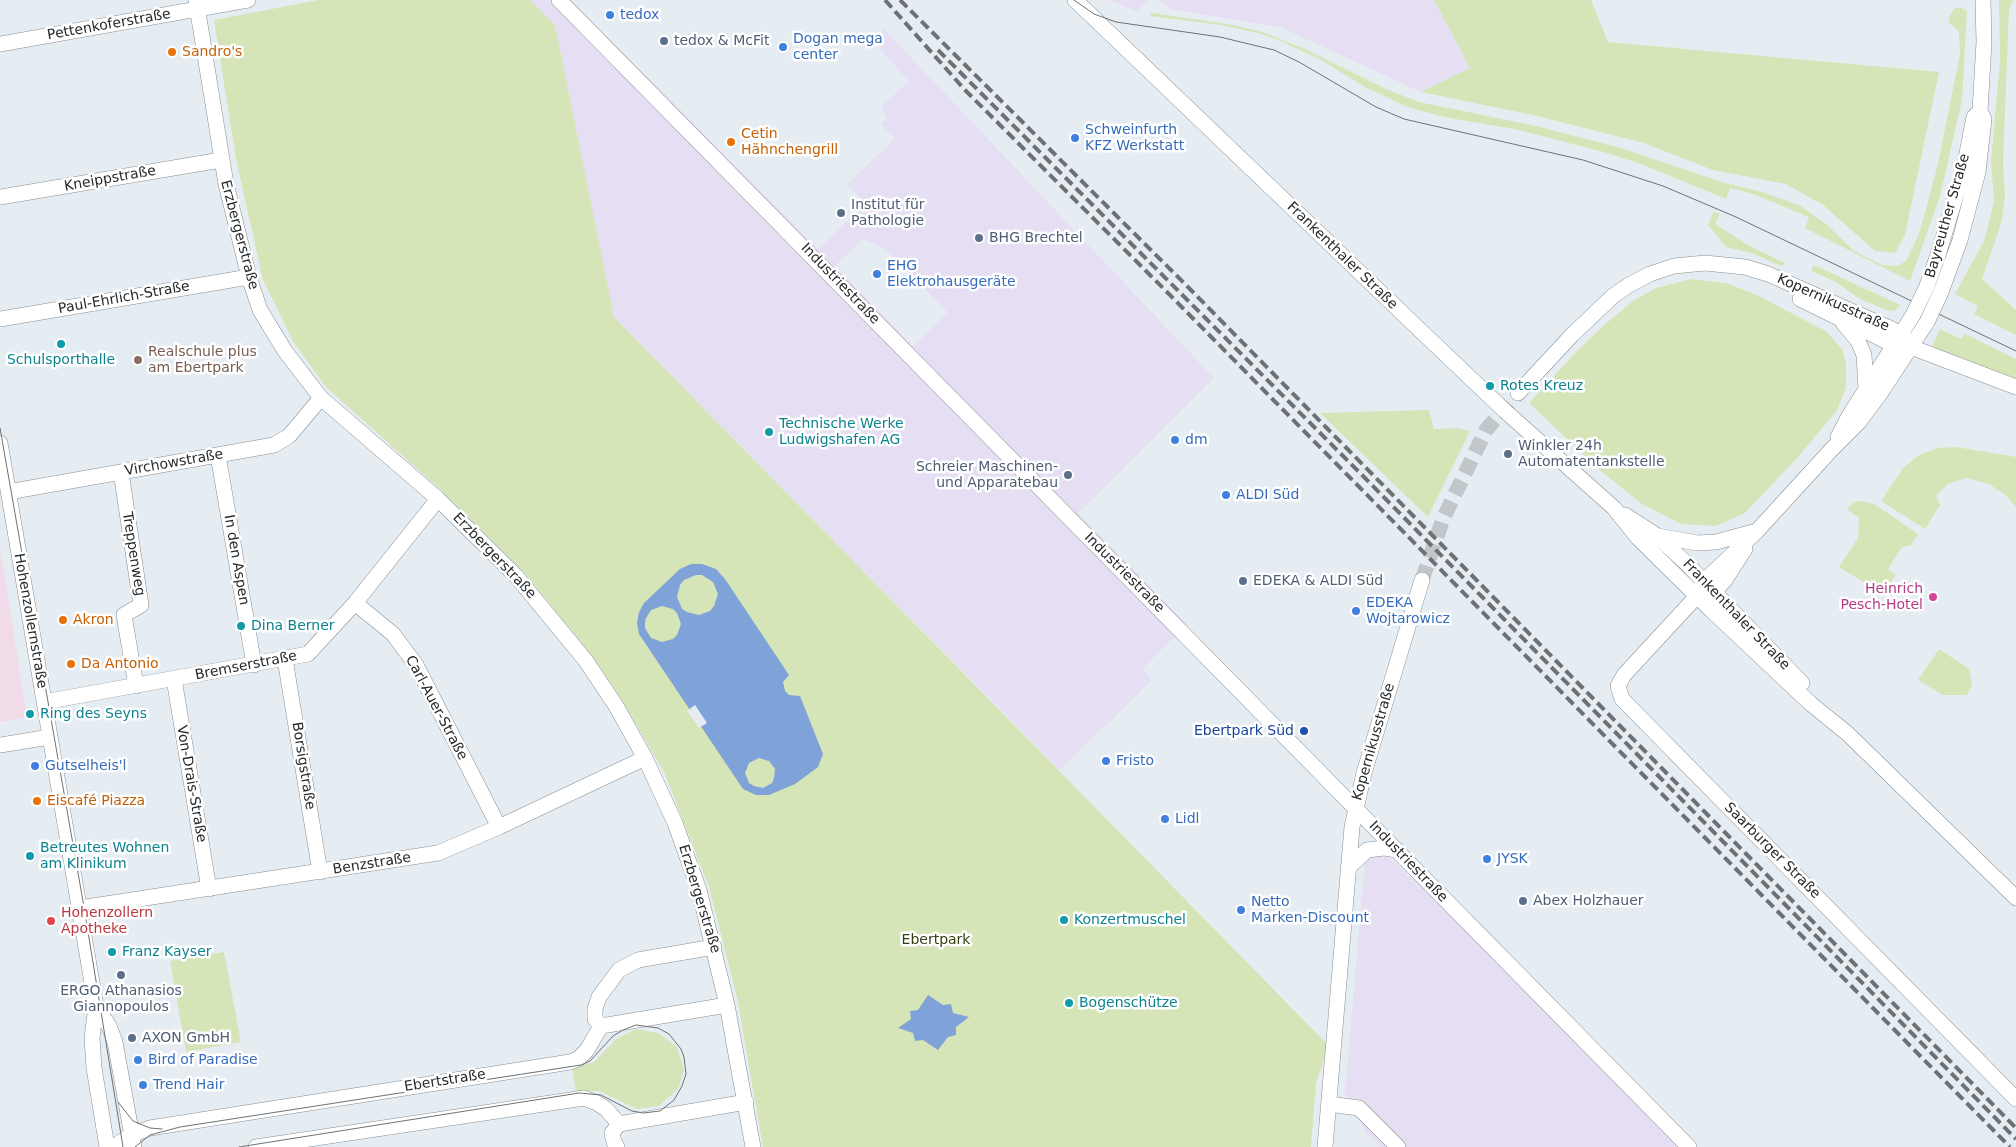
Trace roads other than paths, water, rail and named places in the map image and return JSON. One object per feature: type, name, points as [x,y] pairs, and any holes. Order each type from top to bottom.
[{"type":"street","name":"Pettenkoferstraße","points":[[0,44],[196,4],[248,0]]},
{"type":"street","name":"Industriestraße","points":[[559,0],[1689,1147]]},
{"type":"street","name":"Frankenthaler Straße","points":[[1075,0],[1504,410],[1614,508],[1656,536],[1709,586],[1848,734],[2016,898]]},
{"type":"street","name":"Bayreuther Straße","points":[[1697,596],[1709,586],[1832,449],[1859,422],[1880,394],[1927,322],[1942,292],[1960,240],[1978,172],[1984,118],[1980,111],[1984,42],[1983,1]]},
{"type":"street","name":"Erzbergerstraße","points":[[196,4],[221,160],[249,277],[260,310],[285,351],[321,398],[438,500],[516,576],[586,661],[616,706],[645,758],[675,823],[699,890],[728,1005],[753,1147]]},
{"type":"street","name":"Bayreuther Straße","points":[[1832,449],[1866,388],[1913,315],[1927,286],[1959,185],[1974,118],[1980,111]]},
{"type":"street","name":"Kneippstraße","points":[[0,198],[221,160]]},
{"type":"street","name":"Kopernikusstraße","points":[[1518,394],[1572,335],[1599,309],[1629,285],[1650,274],[1674,266],[1705,263],[1745,266],[1768,274],[1911,347]]},
{"type":"street","name":"Kopernikusstraße","points":[[1726,265],[1839,318],[1898,340]]},
{"type":"street","name":"Paul-Ehrlich-Straße","points":[[0,319],[249,277]]},
{"type":"street","points":[[1839,318],[1858,340],[1864,355],[1866,388]]},
{"type":"street","points":[[1911,347],[2016,386]]},
{"type":"street","name":"Virchowstraße","points":[[8,492],[274,445],[288,436],[321,398]]},
{"type":"street","name":"Hohenzollernstraße","points":[[0,443],[96,1006],[92,1038],[93,1061],[107,1147]]},
{"type":"street","name":"In den Aspen","points":[[218,455],[254,665]]},
{"type":"street","name":"Treppenweg","points":[[120,472],[141,605],[124,615],[136,686]]},
{"type":"street","name":"Bremserstraße","points":[[44,702],[308,654],[355,603],[438,500]]},
{"type":"street","name":"Frankenthaler Straße","points":[[1614,508],[1638,538],[1697,596],[1811,704],[1848,734]]},
{"type":"street","points":[[1656,536],[1697,543],[1716,542],[1757,531]]},
{"type":"street","name":"Kopernikusstraße","points":[[1325,1147],[1352,827],[1364,773],[1422,580]]},
{"type":"street","name":"Saarburger Straße","points":[[1697,596],[1624,675],[1618,686],[1622,699],[2016,1099]]},
{"type":"street","name":"Carl-Auer-Straße","points":[[355,603],[393,634],[416,665],[499,827]]},
{"type":"street","name":"Borsigstraße","points":[[285,659],[320,872]]},
{"type":"street","name":"Von-Drais-Straße","points":[[174,679],[209,889]]},
{"type":"street","points":[[0,745],[50,737]]},
{"type":"street","name":"Benzstraße","points":[[80,908],[438,853],[499,827],[645,758]]},
{"type":"street","points":[[1348,868],[1368,850],[1384,848],[1397,850]]},
{"type":"street","points":[[714,947],[638,960],[619,970],[599,997],[594,1009],[595,1019],[602,1026],[728,1005]]},
{"type":"street","name":"Hohenzollernstraße","points":[[96,1006],[109,1026],[115,1042],[132,1141]]},
{"type":"street","name":"Ebertstraße","points":[[114,1147],[132,1141],[150,1128],[570,1062],[587,1050],[602,1026]]},
{"type":"street","points":[[256,1147],[584,1098],[606,1109],[619,1124]]},
{"type":"street","points":[[618,1147],[614,1142],[612,1134],[619,1124],[746,1102]]},
{"type":"street","points":[[1328,1104],[1359,1108],[1398,1147]]},
{"type":"water","points":[[691,564],[702,564],[716,569],[725,579],[789,675],[783,682],[785,691],[789,695],[800,696],[823,754],[818,767],[795,784],[769,795],[756,795],[743,789],[639,634],[637,623],[639,612],[644,603],[680,569]],"holes":[[[696,575],[702,575],[713,582],[718,594],[710,611],[699,615],[682,609],[677,597],[680,585],[684,580]],[[662,606],[673,609],[677,613],[681,624],[677,635],[673,639],[662,642],[651,638],[645,628],[646,618],[651,610]],[[759,758],[769,761],[775,769],[772,783],[763,788],[749,783],[745,773],[749,763]]]},
{"type":"water","points":[[928,995],[943,1005],[951,1004],[953,1013],[969,1017],[956,1027],[956,1035],[948,1037],[938,1050],[923,1040],[915,1041],[913,1033],[898,1028],[911,1019],[910,1011],[918,1010]]},
{"type":"tunnel","points":[[1422,580],[1443,519],[1486,430],[1518,393]]},
{"type":"tram line","points":[[1074,0],[1094,14],[1116,22],[1220,37],[1274,50],[1299,62],[1376,107],[1404,119],[1583,160],[1663,186],[1736,217],[2016,351]]},
{"type":"tram line","points":[[0,428],[84,907],[123,1147]]},
{"type":"tram line","points":[[135,1147],[150,1135],[180,1127],[581,1065],[590,1061],[613,1036],[636,1025],[658,1028],[669,1034],[681,1049],[684,1057],[686,1074],[682,1086],[674,1100],[660,1111],[643,1113],[632,1111],[601,1095],[579,1093],[239,1147]]},
{"type":"tram line","points":[[118,1102],[133,1121],[150,1128],[162,1129]]},
{"type":"railway","points":[[885,0],[965,90],[1163,288],[2010,1147]]},
{"type":"railway","points":[[900,0],[1184,283],[2016,1128]]},
{"type":"railway","points":[[938,50],[1366,479],[2016,1139]]},
{"type":"place","name":"tedox","points":[[610,15]]},
{"type":"place","name":"tedox & McFit","points":[[664,41]]},
{"type":"place","name":"Dogan mega center","points":[[783,47]]},
{"type":"place","name":"Sandro's","points":[[172,52]]},
{"type":"place","name":"Schweinfurth KFZ Werkstatt","points":[[1075,138]]},
{"type":"place","name":"Cetin Hähnchengrill","points":[[731,142]]},
{"type":"place","name":"Institut für Pathologie","points":[[841,213]]},
{"type":"place","name":"BHG Brechtel","points":[[979,238]]},
{"type":"place","name":"EHG Elektrohausgeräte","points":[[877,274]]},
{"type":"place","name":"Schulsporthalle","points":[[61,344]]},
{"type":"place","name":"Realschule plus am Ebertpark","points":[[138,360]]},
{"type":"place","name":"Rotes Kreuz","points":[[1490,386]]},
{"type":"place","name":"Technische Werke Ludwigshafen AG","points":[[769,432]]},
{"type":"place","name":"dm","points":[[1175,440]]},
{"type":"place","name":"Winkler 24h Automatentankstelle","points":[[1508,454]]},
{"type":"place","name":"Schreier Maschinen- und Apparatebau","points":[[1068,475]]},
{"type":"place","name":"ALDI Süd","points":[[1226,495]]},
{"type":"place","name":"EDEKA & ALDI Süd","points":[[1243,581]]},
{"type":"place","name":"Heinrich Pesch-Hotel","points":[[1933,597]]},
{"type":"place","name":"EDEKA Wojtarowicz","points":[[1356,611]]},
{"type":"place","name":"Akron","points":[[63,620]]},
{"type":"place","name":"Dina Berner","points":[[241,626]]},
{"type":"place","name":"Da Antonio","points":[[71,664]]},
{"type":"place","name":"Ring des Seyns","points":[[30,714]]},
{"type":"place","name":"Ebertpark Süd","points":[[1304,731]]},
{"type":"place","name":"Fristo","points":[[1106,761]]},
{"type":"place","name":"Gutselheis'l","points":[[35,766]]},
{"type":"place","name":"Eiscafé Piazza","points":[[37,801]]},
{"type":"place","name":"Lidl","points":[[1165,819]]},
{"type":"place","name":"Betreutes Wohnen am Klinikum","points":[[30,856]]},
{"type":"place","name":"JYSK","points":[[1487,859]]},
{"type":"place","name":"Abex Holzhauer","points":[[1523,901]]},
{"type":"place","name":"Netto Marken-Discount","points":[[1241,910]]},
{"type":"place","name":"Konzertmuschel","points":[[1064,920]]},
{"type":"place","name":"Hohenzollern Apotheke","points":[[51,921]]},
{"type":"place","name":"Franz Kayser","points":[[112,952]]},
{"type":"place","name":"ERGO Athanasios Giannopoulos","points":[[121,975]]},
{"type":"place","name":"Bogenschütze","points":[[1069,1003]]},
{"type":"place","name":"AXON GmbH","points":[[132,1038]]},
{"type":"place","name":"Bird of Paradise","points":[[138,1060]]},
{"type":"place","name":"Trend Hair","points":[[143,1085]]},
{"type":"park label","name":"Ebertpark","points":[[936,940]]}]
